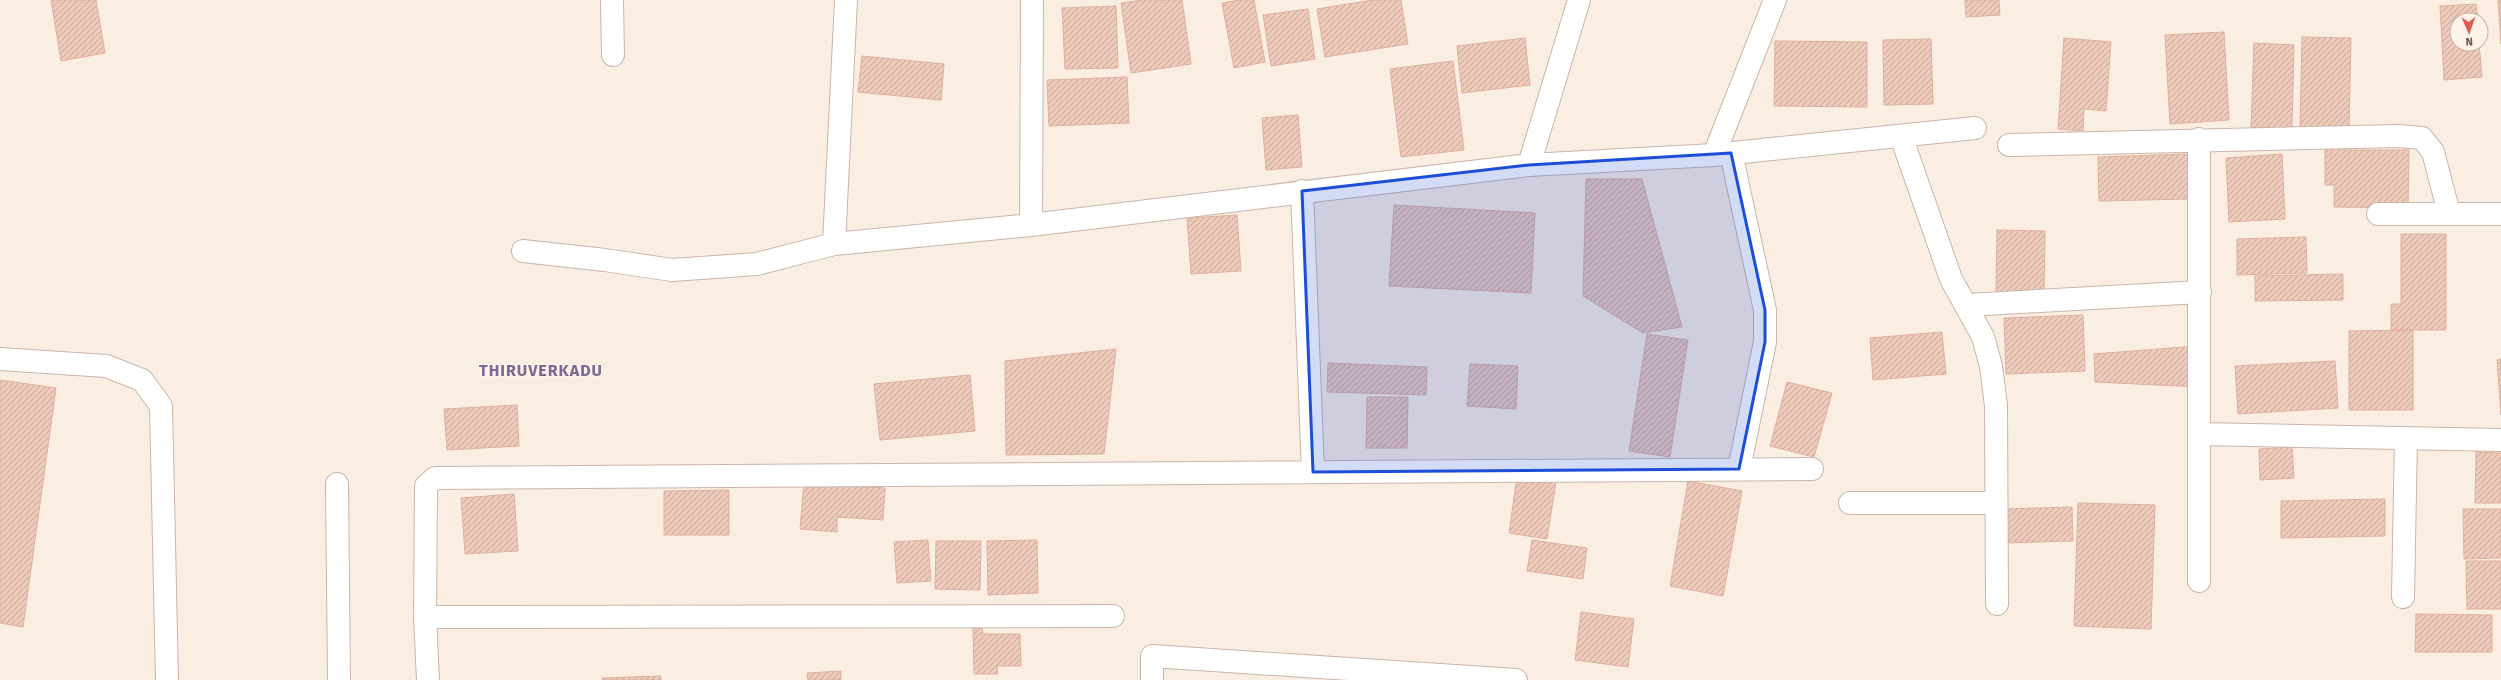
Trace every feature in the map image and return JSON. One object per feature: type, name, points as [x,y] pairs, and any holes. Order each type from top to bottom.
[{"type":"street","points":[[612,0],[613,55]]},
{"type":"street","points":[[834,244],[846,0]]},
{"type":"street","points":[[1031,225],[1032,0]]},
{"type":"street","points":[[1529,165],[1579,0]]},
{"type":"street","points":[[1739,469],[1765,342],[1766,310],[1722,154],[1775,0]]},
{"type":"street","points":[[523,251],[605,260],[672,270],[757,264],[834,244],[1031,225],[1302,191],[1328,190],[1529,165],[1722,154],[1976,128]]},
{"type":"street","points":[[1901,136],[1951,279],[1967,305],[1983,337],[1991,366],[1996,406],[1997,604]]},
{"type":"street","points":[[2009,145],[2199,139],[2399,136],[2422,138],[2433,152],[2449,212]]},
{"type":"street","points":[[2198,581],[2200,434],[2199,139]]},
{"type":"street","points":[[1302,191],[1313,472]]},
{"type":"street","points":[[2378,214],[2449,212],[2501,214]]},
{"type":"street","points":[[1967,305],[2200,292]]},
{"type":"street","points":[[0,359],[106,366],[142,380],[161,406],[167,680]]},
{"type":"street","points":[[2200,434],[2501,440]]},
{"type":"street","points":[[2403,597],[2406,438]]},
{"type":"street","points":[[428,680],[425,617],[426,486],[435,478],[1739,469],[1812,470]]},
{"type":"street","points":[[337,484],[339,680]]},
{"type":"street","points":[[1850,503],[1996,503]]},
{"type":"street","points":[[425,617],[1113,616]]},
{"type":"street","points":[[1152,680],[1152,656],[1516,680]]},
{"type":"highlighted area","points":[[1731,153],[1765,310],[1765,342],[1739,469],[1313,472],[1302,191],[1529,165]]},
{"type":"building","points":[[51,0],[96,0],[105,53],[61,61]]},
{"type":"building","points":[[1142,0],[1182,0],[1191,64],[1131,73],[1121,3]]},
{"type":"building","points":[[1240,0],[1254,0],[1265,62],[1234,68],[1222,3]]},
{"type":"building","points":[[1373,0],[1401,0],[1408,44],[1325,57],[1317,9]]},
{"type":"building","points":[[1965,0],[1999,0],[2000,15],[1966,17]]},
{"type":"building","points":[[2498,0],[2501,0],[2501,44]]},
{"type":"building","points":[[2476,4],[2477,12],[2449,12],[2449,52],[2480,52],[2482,77],[2444,80],[2440,6]]},
{"type":"building","points":[[1116,6],[1118,68],[1065,69],[1062,8]]},
{"type":"building","points":[[1308,9],[1315,59],[1271,66],[1263,15]]},
{"type":"building","points":[[2224,32],[2229,120],[2170,124],[2165,35]]},
{"type":"building","points":[[2302,37],[2351,38],[2349,130],[2300,128]]},
{"type":"building","points":[[1525,38],[1530,85],[1462,93],[1457,46]]},
{"type":"building","points":[[2064,38],[2111,42],[2106,111],[2084,109],[2083,131],[2058,129]]},
{"type":"building","points":[[1931,39],[1933,104],[1884,105],[1883,40]]},
{"type":"building","points":[[1775,41],[1867,42],[1867,107],[1774,106]]},
{"type":"building","points":[[2254,43],[2294,45],[2292,130],[2251,129]]},
{"type":"building","points":[[862,56],[944,64],[941,100],[858,92]]},
{"type":"building","points":[[1453,61],[1464,150],[1401,157],[1390,69]]},
{"type":"building","points":[[1127,77],[1129,123],[1049,126],[1047,80]]},
{"type":"building","points":[[1298,115],[1302,167],[1266,170],[1262,118]]},
{"type":"building","points":[[2325,150],[2409,150],[2408,208],[2334,207],[2334,185],[2325,185]]},
{"type":"building","points":[[2189,154],[2190,199],[2099,201],[2098,157]]},
{"type":"building","points":[[2282,154],[2285,219],[2229,222],[2226,158]]},
{"type":"building","points":[[1586,179],[1642,179],[1682,327],[1643,333],[1583,296]]},
{"type":"building","points":[[1394,205],[1535,213],[1531,293],[1389,286]]},
{"type":"building","points":[[1237,215],[1241,271],[1191,274],[1187,218]]},
{"type":"building","points":[[1997,230],[2045,231],[2044,295],[1996,294]]},
{"type":"building","points":[[2401,234],[2446,234],[2446,330],[2391,330],[2391,304],[2401,304]]},
{"type":"building","points":[[2306,237],[2307,273],[2237,275],[2237,239]]},
{"type":"building","points":[[2343,274],[2343,300],[2255,301],[2255,276]]},
{"type":"building","points":[[2083,315],[2085,371],[2006,374],[2004,318]]},
{"type":"building","points":[[2413,330],[2413,410],[2349,410],[2349,331]]},
{"type":"building","points":[[1942,332],[1946,374],[1873,380],[1870,338]]},
{"type":"building","points":[[1647,334],[1688,340],[1670,457],[1629,451]]},
{"type":"building","points":[[2197,346],[2199,387],[2095,382],[2094,354]]},
{"type":"building","points":[[1116,349],[1104,454],[1006,455],[1005,361]]},
{"type":"building","points":[[2501,359],[2501,415],[2497,360]]},
{"type":"building","points":[[2335,361],[2338,408],[2238,414],[2235,366]]},
{"type":"building","points":[[1328,363],[1427,367],[1426,395],[1327,392]]},
{"type":"building","points":[[1470,364],[1518,366],[1516,409],[1467,406]]},
{"type":"building","points":[[970,375],[975,431],[880,440],[874,384]]},
{"type":"building","points":[[0,380],[56,388],[23,627],[0,623]]},
{"type":"building","points":[[1787,382],[1832,393],[1814,457],[1770,446]]},
{"type":"building","points":[[1367,397],[1408,397],[1407,448],[1366,448]]},
{"type":"building","points":[[517,405],[519,446],[447,450],[444,409]]},
{"type":"building","points":[[2292,447],[2294,478],[2260,480],[2259,449]]},
{"type":"building","points":[[2476,452],[2501,453],[2501,503],[2475,503]]},
{"type":"building","points":[[1517,476],[1556,482],[1547,539],[1509,533]]},
{"type":"building","points":[[1688,481],[1742,491],[1723,596],[1670,586]]},
{"type":"building","points":[[804,483],[885,488],[883,520],[837,517],[837,532],[800,529]]},
{"type":"building","points":[[729,490],[729,535],[664,535],[664,491]]},
{"type":"building","points":[[514,494],[518,551],[465,554],[461,498]]},
{"type":"building","points":[[2385,499],[2385,536],[2281,538],[2281,501]]},
{"type":"building","points":[[2078,503],[2155,505],[2151,629],[2074,626]]},
{"type":"building","points":[[2072,507],[2073,541],[2004,543],[2003,509]]},
{"type":"building","points":[[2463,509],[2501,509],[2501,558],[2464,559]]},
{"type":"building","points":[[928,540],[931,581],[897,583],[894,542]]},
{"type":"building","points":[[1037,540],[1038,593],[988,595],[987,541]]},
{"type":"building","points":[[1532,540],[1587,548],[1583,579],[1527,571]]},
{"type":"building","points":[[936,541],[981,541],[980,590],[935,589]]},
{"type":"building","points":[[2466,561],[2501,561],[2501,609],[2467,609]]},
{"type":"building","points":[[1581,612],[1634,619],[1628,667],[1575,660]]},
{"type":"building","points":[[2416,614],[2492,615],[2492,652],[2415,652]]},
{"type":"building","points":[[982,624],[983,634],[1020,634],[1021,666],[997,666],[998,674],[974,674],[973,625]]},
{"type":"building","points":[[841,671],[841,680],[808,680],[807,673]]},
{"type":"building","points":[[661,676],[661,680],[602,680],[602,678]]},
{"type":"district","name":"THIRUVERKADU","points":[[541,370]]}]
